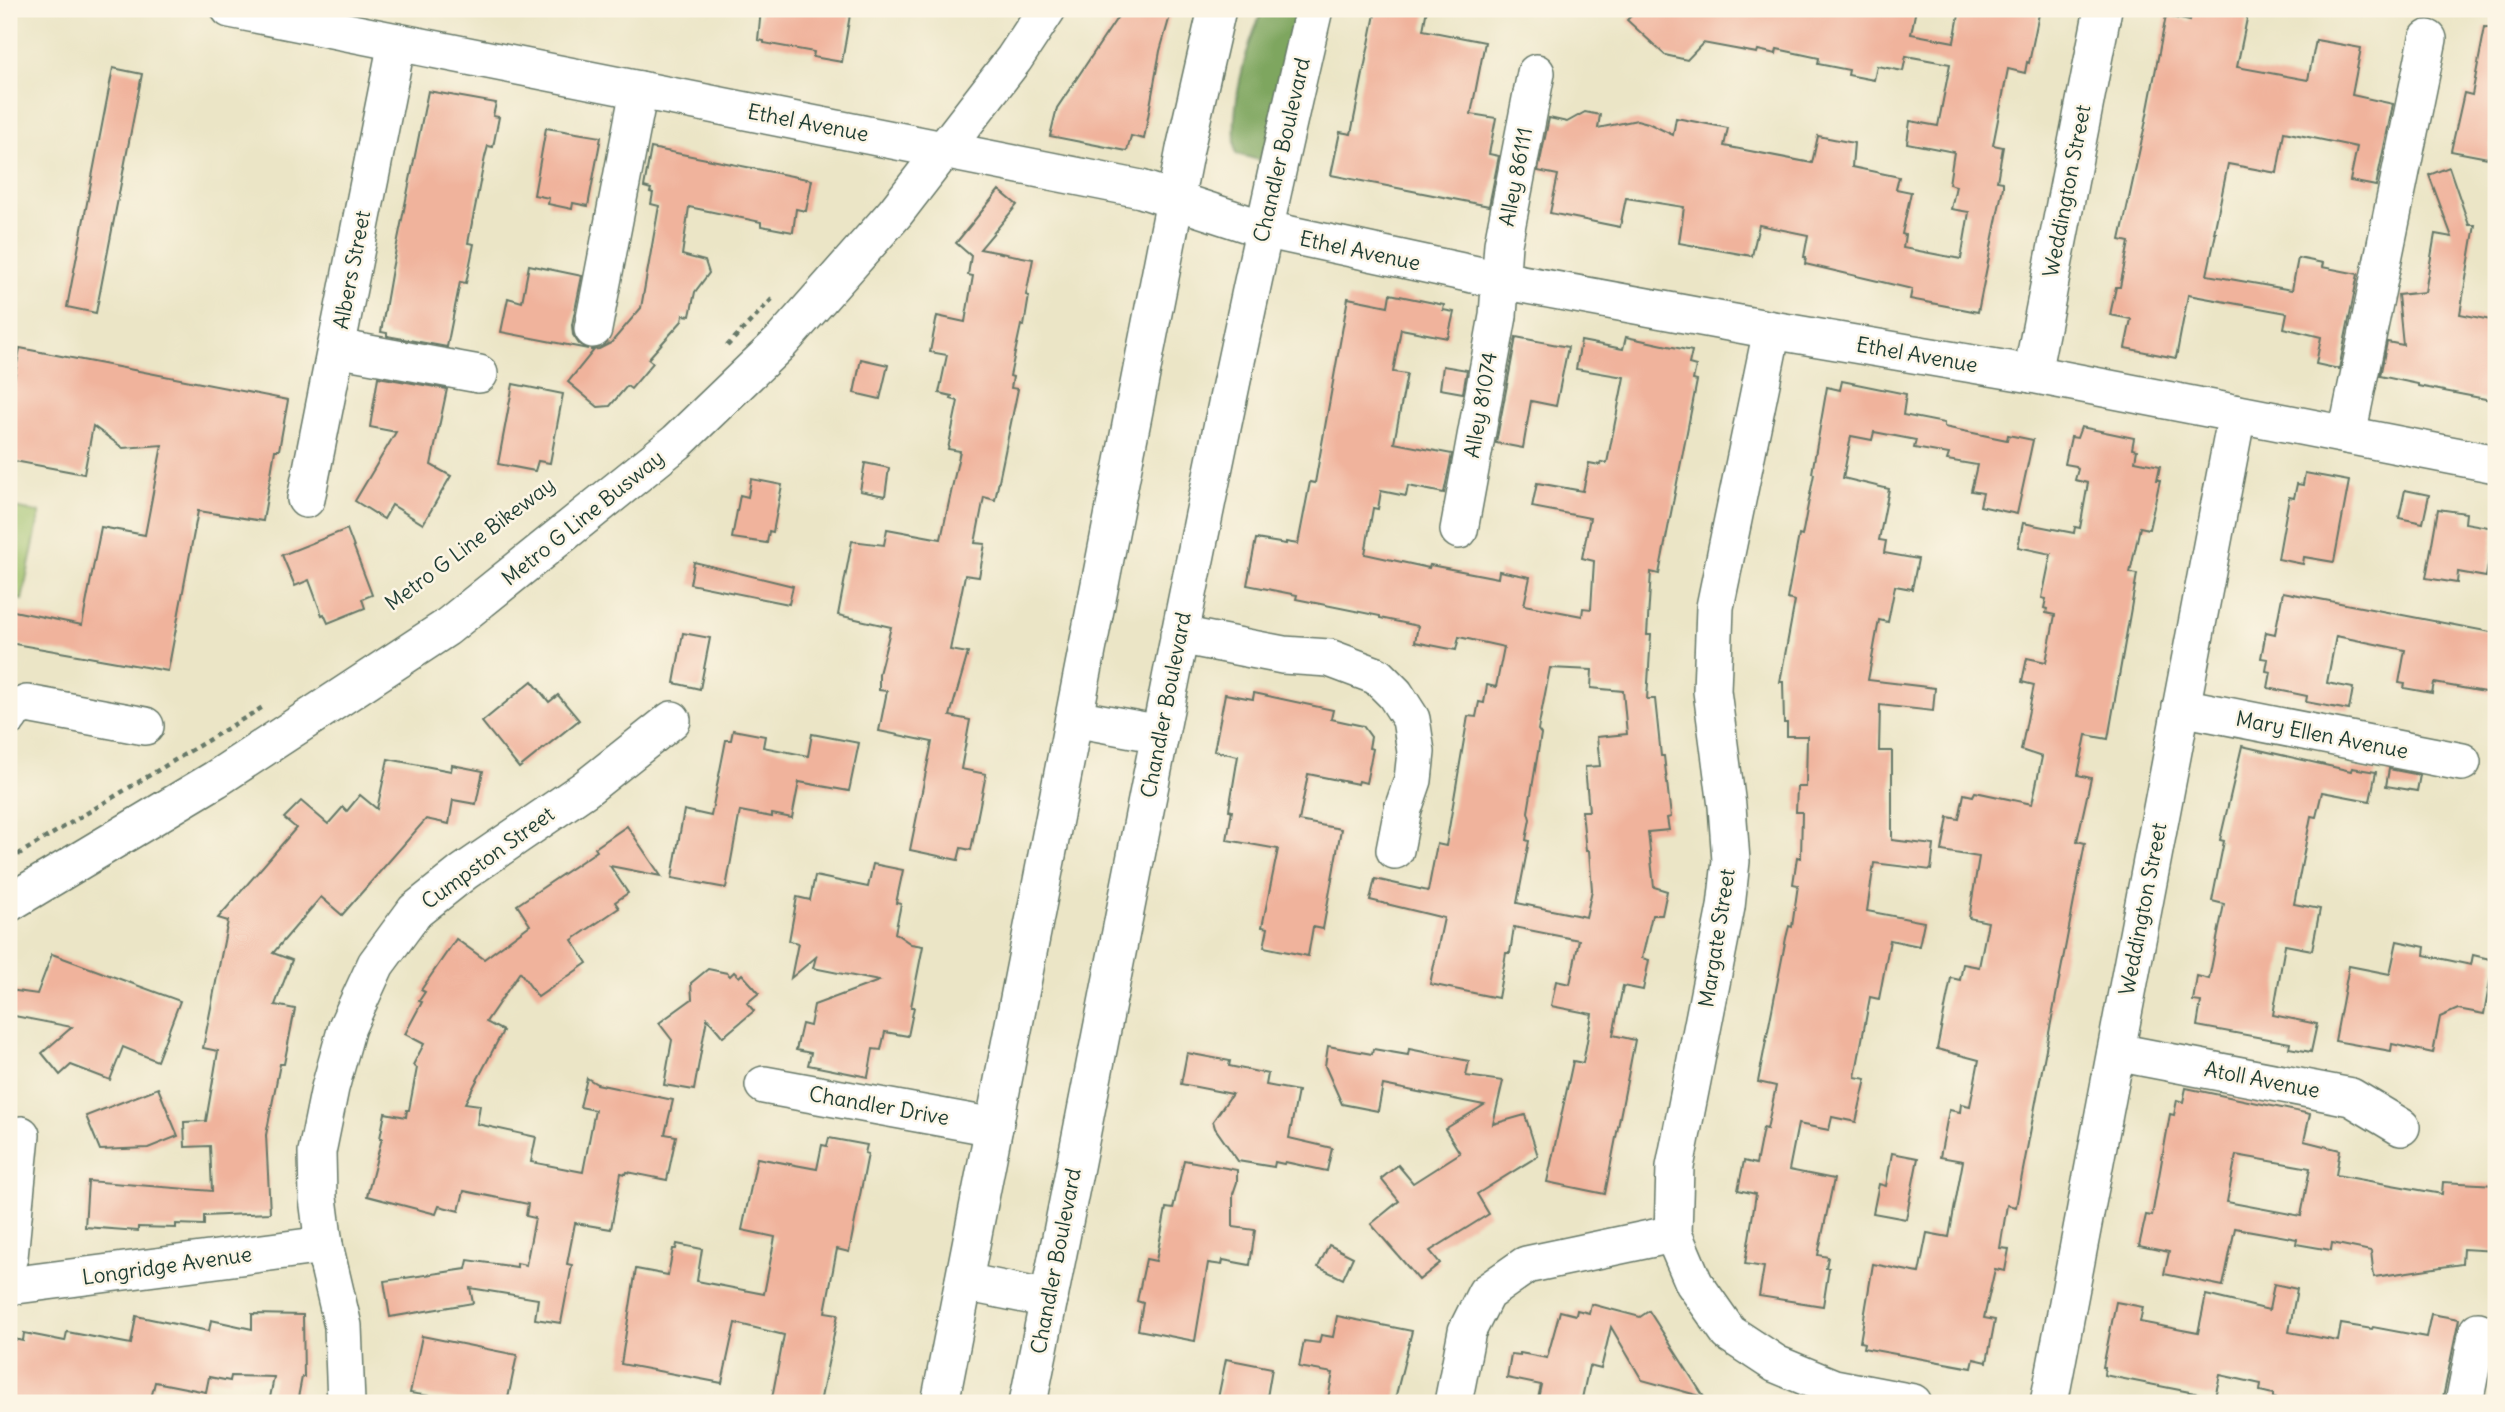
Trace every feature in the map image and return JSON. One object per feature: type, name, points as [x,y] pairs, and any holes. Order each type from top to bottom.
[{"type":"street","name":"Ethel Avenue","points":[[230,9],[1140,189],[1263,229],[1500,281],[2032,374],[2496,464]]},
{"type":"street","name":"Metro G Line Busway","points":[[9,903],[216,779],[446,628],[677,443],[781,342],[895,214],[1014,59],[1046,9]]},
{"type":"street","points":[[940,1403],[1175,200],[1217,9]]},
{"type":"street","name":"Chandler Boulevard","points":[[1028,1403],[1179,635],[1263,229],[1314,9]]},
{"type":"street","name":"Weddington Street","points":[[2032,374],[2103,9]]},
{"type":"street","points":[[2347,435],[2428,40]]},
{"type":"street","name":"Albers Street","points":[[306,499],[397,42]]},
{"type":"street","name":"Alley 86111","points":[[1500,281],[1503,244],[1536,73]]},
{"type":"street","points":[[593,329],[639,90]]},
{"type":"street","name":"Alley 81074","points":[[1459,530],[1498,316],[1500,281]]},
{"type":"street","name":"Margate Street","points":[[1673,1234],[1675,1167],[1726,907],[1731,861],[1727,806],[1712,691],[1715,607],[1772,330]]},
{"type":"street","points":[[336,348],[480,374]]},
{"type":"street","name":"Weddington Street","points":[[2049,1403],[2237,414]]},
{"type":"street","points":[[1179,635],[1283,655],[1329,658],[1377,676],[1395,694],[1411,719],[1416,752],[1413,780],[1403,810],[1395,849]]},
{"type":"street","points":[[9,717],[14,709],[27,704],[145,726]]},
{"type":"street","name":"Mary Ellen Avenue","points":[[2181,707],[2462,762]]},
{"type":"street","points":[[1074,718],[1160,734]]},
{"type":"street","name":"Cumpston Street","points":[[346,1403],[343,1326],[324,1245],[318,1198],[317,1152],[330,1088],[347,1027],[376,964],[415,911],[464,872],[585,789],[672,720]]},
{"type":"street","name":"Atoll Avenue","points":[[2116,1052],[2351,1097],[2401,1127]]},
{"type":"street","name":"Chandler Drive","points":[[764,1085],[994,1127]]},
{"type":"street","points":[[9,1257],[21,1135]]},
{"type":"street","points":[[1453,1403],[1467,1331],[1486,1293],[1526,1265],[1673,1234],[1694,1283],[1729,1333],[1776,1364],[1833,1396],[1913,1403]]},
{"type":"street","name":"Longridge Avenue","points":[[9,1286],[324,1245]]},
{"type":"street","points":[[964,1282],[1049,1299]]},
{"type":"street","points":[[2464,1403],[2478,1331]]},
{"type":"path","points":[[718,355],[783,288]]},
{"type":"path","points":[[9,860],[266,705]]},
{"type":"green space","points":[[1263,9],[1298,9],[1267,142],[1259,160],[1236,154],[1235,118],[1240,80]]},
{"type":"green space","points":[[9,507],[40,513],[22,600],[9,597]]},
{"type":"building","points":[[761,9],[851,9],[842,62],[813,57],[814,52],[758,40]]},
{"type":"building","points":[[1123,9],[1172,9],[1160,51],[1144,139],[1131,136],[1127,151],[1050,136],[1057,108]]},
{"type":"building","points":[[1376,9],[1427,9],[1423,30],[1485,42],[1471,114],[1496,118],[1489,154],[1499,156],[1489,206],[1331,175],[1340,132],[1351,134]]},
{"type":"building","points":[[1638,9],[1916,9],[1911,34],[1954,42],[1960,9],[2040,9],[2025,73],[2008,69],[1993,145],[2003,147],[1997,181],[2003,182],[2003,187],[1978,312],[1910,299],[1912,289],[1805,264],[1808,235],[1759,225],[1752,256],[1679,243],[1684,207],[1626,198],[1620,227],[1550,213],[1558,175],[1538,171],[1549,118],[1567,122],[1585,112],[1600,115],[1598,128],[1637,120],[1673,135],[1676,118],[1728,128],[1724,146],[1812,163],[1818,136],[1854,143],[1852,167],[1899,177],[1896,189],[1911,192],[1902,234],[1905,235],[1903,248],[1961,259],[1969,212],[1951,209],[1956,186],[1949,184],[1954,152],[1907,143],[1910,121],[1938,126],[1950,64],[1906,56],[1903,71],[1877,66],[1874,80],[1848,75],[1849,70],[1818,64],[1819,58],[1777,49],[1776,54],[1758,50],[1757,53],[1703,43],[1687,60],[1665,55],[1627,20]]},
{"type":"building","points":[[2192,9],[2249,9],[2237,67],[2308,80],[2316,40],[2361,48],[2352,95],[2393,104],[2376,186],[2350,181],[2357,147],[2284,132],[2277,173],[2228,164],[2207,275],[2292,290],[2298,258],[2323,263],[2322,267],[2358,274],[2339,369],[2316,364],[2321,337],[2284,328],[2287,313],[2188,295],[2176,358],[2125,348],[2131,319],[2110,315],[2116,287],[2120,287],[2129,242],[2120,240],[2166,16],[2190,21]]},
{"type":"building","points":[[2485,27],[2496,28],[2496,112],[2488,158],[2451,151],[2464,93],[2472,95]]},
{"type":"building","points":[[113,68],[142,74],[96,313],[67,307]]},
{"type":"building","points":[[428,91],[496,103],[493,116],[499,117],[493,147],[488,146],[485,157],[468,243],[474,244],[466,283],[460,282],[447,347],[387,336],[387,333],[381,332]]},
{"type":"building","points":[[546,128],[601,137],[588,206],[573,203],[572,209],[548,204],[549,198],[534,195]]},
{"type":"building","points":[[651,148],[812,180],[806,211],[796,209],[793,232],[761,226],[761,222],[689,207],[682,255],[705,261],[709,273],[695,292],[690,316],[683,315],[682,321],[648,359],[653,363],[631,389],[627,386],[610,406],[598,407],[568,382],[594,350],[590,350],[611,343],[641,308],[659,206],[651,204],[653,193],[650,192],[651,189],[644,187]]},
{"type":"building","points":[[2449,167],[2469,225],[2475,225],[2460,314],[2496,321],[2496,401],[2380,376],[2387,342],[2403,345],[2398,295],[2425,292],[2435,234],[2452,237],[2429,175]]},
{"type":"building","points":[[999,190],[1017,205],[980,249],[1033,259],[1026,295],[1029,296],[1024,326],[1021,325],[1010,376],[1013,377],[1011,388],[1018,389],[995,500],[984,497],[975,543],[985,544],[979,577],[965,575],[950,650],[968,653],[950,716],[970,720],[961,769],[986,774],[971,850],[961,848],[958,860],[910,850],[932,742],[879,731],[887,691],[879,690],[879,674],[891,627],[838,615],[852,541],[884,545],[887,529],[941,539],[960,451],[948,449],[958,401],[951,399],[952,396],[939,393],[947,355],[930,352],[937,316],[965,322],[973,276],[968,275],[971,256],[956,243]]},
{"type":"building","points":[[529,265],[582,276],[572,325],[573,335],[579,344],[588,349],[501,332],[508,298],[522,302]]},
{"type":"building","points":[[1390,294],[1444,305],[1443,310],[1454,312],[1448,338],[1401,329],[1393,372],[1407,374],[1394,443],[1452,454],[1444,493],[1408,486],[1406,496],[1381,491],[1378,509],[1373,508],[1365,554],[1429,568],[1430,565],[1498,578],[1499,571],[1530,577],[1524,605],[1582,616],[1583,608],[1591,609],[1594,561],[1582,558],[1590,518],[1532,507],[1537,483],[1583,491],[1589,463],[1607,463],[1624,377],[1576,369],[1581,341],[1623,349],[1626,337],[1692,351],[1689,364],[1696,366],[1693,380],[1697,381],[1659,574],[1651,572],[1647,635],[1651,635],[1647,699],[1655,699],[1671,817],[1667,818],[1669,830],[1648,832],[1654,887],[1667,891],[1662,915],[1652,915],[1642,958],[1649,960],[1643,990],[1623,986],[1613,1035],[1635,1040],[1605,1194],[1547,1182],[1573,1061],[1583,1063],[1592,1014],[1551,1006],[1556,981],[1570,984],[1579,940],[1514,927],[1498,998],[1430,984],[1444,918],[1370,900],[1375,879],[1428,891],[1437,844],[1446,846],[1468,716],[1476,717],[1479,702],[1484,703],[1487,685],[1496,687],[1504,647],[1459,637],[1456,650],[1415,642],[1418,626],[1296,599],[1297,595],[1247,585],[1256,539],[1298,544],[1310,482],[1315,483],[1348,298],[1388,306]],"holes":[[[1550,668],[1592,670],[1591,688],[1623,691],[1627,734],[1597,737],[1600,766],[1585,767],[1589,811],[1582,811],[1592,890],[1586,917],[1517,903],[1529,841],[1526,840],[1530,819],[1528,812],[1541,734],[1538,730]]]},
{"type":"building","points":[[1516,337],[1568,347],[1556,406],[1531,401],[1523,448],[1496,443]]},
{"type":"building","points":[[20,348],[288,400],[279,450],[275,450],[263,521],[198,511],[168,671],[9,643],[9,610],[82,625],[101,527],[145,535],[162,445],[123,448],[93,426],[84,474],[9,460],[9,406]]},
{"type":"building","points":[[861,359],[888,365],[880,399],[854,393]]},
{"type":"building","points":[[1443,366],[1467,370],[1463,393],[1440,389]]},
{"type":"building","points":[[378,377],[447,389],[431,465],[451,476],[423,524],[392,505],[384,519],[355,501],[396,432],[370,427]]},
{"type":"building","points":[[1842,381],[1906,394],[1903,415],[2007,440],[2008,435],[2033,440],[2017,514],[1980,506],[1983,493],[1971,491],[1977,465],[1947,460],[1949,454],[1914,448],[1916,440],[1874,432],[1872,440],[1851,436],[1843,478],[1889,489],[1879,540],[1886,541],[1884,553],[1918,559],[1912,589],[1895,586],[1888,622],[1879,620],[1868,680],[1935,688],[1933,711],[1880,705],[1879,751],[1892,751],[1892,840],[1934,845],[1931,870],[1874,863],[1867,911],[1924,922],[1919,946],[1890,940],[1879,999],[1870,997],[1855,1077],[1866,1079],[1856,1122],[1832,1117],[1829,1130],[1798,1124],[1789,1170],[1834,1179],[1818,1255],[1828,1257],[1826,1268],[1829,1268],[1823,1306],[1759,1296],[1764,1267],[1745,1264],[1756,1194],[1738,1190],[1744,1161],[1756,1164],[1763,1128],[1767,1129],[1776,1086],[1758,1082],[1786,938],[1789,926],[1792,927],[1798,885],[1793,884],[1797,857],[1801,858],[1802,812],[1796,812],[1797,787],[1806,787],[1807,736],[1787,736],[1787,723],[1784,723],[1783,682],[1780,682],[1795,601],[1787,599],[1814,474],[1812,473],[1827,387],[1840,390]]},
{"type":"building","points":[[513,384],[563,394],[550,463],[538,461],[535,471],[498,464]]},
{"type":"building","points":[[2081,427],[2134,438],[2132,449],[2137,450],[2135,461],[2160,466],[2157,480],[2160,480],[2149,529],[2140,527],[2130,573],[2137,574],[2108,739],[2086,735],[2078,775],[2091,778],[2077,841],[2085,843],[2016,1207],[2007,1205],[2000,1248],[2009,1249],[2005,1271],[1995,1269],[1984,1318],[1995,1320],[1987,1362],[1974,1359],[1972,1368],[1863,1348],[1864,1343],[1860,1342],[1873,1264],[1919,1273],[1927,1233],[1949,1237],[1963,1161],[1940,1157],[1949,1110],[1960,1112],[1961,1104],[1970,1106],[1979,1060],[1937,1049],[1951,978],[1960,980],[1963,964],[1979,967],[1988,922],[1969,918],[1979,857],[1942,851],[1948,817],[1959,819],[1964,794],[1973,796],[1975,792],[2032,804],[2042,757],[2021,750],[2034,685],[2022,682],[2027,658],[2046,662],[2055,615],[2046,613],[2046,599],[2042,598],[2051,554],[2018,547],[2023,523],[2074,533],[2075,527],[2080,528],[2088,483],[2075,480],[2078,469],[2065,464],[2071,437],[2077,438]]},
{"type":"building","points":[[865,463],[889,468],[885,496],[860,491]]},
{"type":"building","points":[[2305,473],[2349,481],[2334,562],[2304,557],[2303,564],[2278,559],[2289,497],[2294,498],[2297,484],[2303,485]]},
{"type":"building","points":[[751,479],[782,485],[773,532],[769,531],[767,543],[732,538],[740,495],[748,497]]},
{"type":"building","points":[[2405,490],[2429,495],[2423,523],[2399,518]]},
{"type":"building","points":[[2438,509],[2466,513],[2465,523],[2494,528],[2486,577],[2458,572],[2457,583],[2426,578]]},
{"type":"building","points":[[347,529],[372,595],[362,599],[365,608],[328,623],[324,614],[322,615],[309,580],[295,586],[282,555]]},
{"type":"building","points":[[694,562],[793,586],[789,604],[690,584]]},
{"type":"building","points":[[2283,592],[2496,633],[2496,694],[2434,683],[2432,693],[2404,688],[2405,684],[2399,683],[2405,650],[2336,636],[2327,683],[2353,688],[2349,710],[2306,702],[2307,696],[2268,688],[2271,672],[2266,671],[2268,659],[2261,658],[2266,632],[2275,634]]},
{"type":"building","points":[[683,633],[710,638],[700,689],[674,683]]},
{"type":"building","points":[[532,681],[549,702],[558,695],[579,720],[519,768],[482,722]]},
{"type":"building","points":[[1254,693],[1333,710],[1331,719],[1363,726],[1371,737],[1369,748],[1373,749],[1366,783],[1359,781],[1358,784],[1308,774],[1299,821],[1341,829],[1323,929],[1313,927],[1308,956],[1264,947],[1268,928],[1262,927],[1278,849],[1227,840],[1238,756],[1214,751],[1225,694],[1253,699]]},
{"type":"building","points":[[733,730],[765,736],[763,747],[808,756],[812,734],[859,743],[849,791],[799,782],[792,818],[740,811],[726,888],[672,878],[684,810],[711,816],[726,740],[731,740]]},
{"type":"building","points":[[2242,746],[2351,771],[2352,768],[2376,772],[2370,801],[2322,792],[2316,817],[2311,816],[2294,904],[2320,909],[2312,950],[2285,945],[2273,1015],[2317,1024],[2311,1052],[2289,1048],[2290,1043],[2197,1026],[2201,1002],[2193,1001],[2197,976],[2209,979],[2224,904],[2212,901],[2224,841],[2220,840]]},
{"type":"building","points":[[388,759],[451,771],[452,765],[483,771],[476,804],[453,800],[449,824],[426,819],[342,915],[321,897],[273,953],[292,960],[275,1005],[295,1009],[284,1064],[280,1064],[266,1135],[270,1213],[204,1216],[204,1225],[176,1224],[176,1228],[138,1227],[138,1231],[85,1227],[88,1181],[212,1191],[210,1146],[185,1147],[184,1122],[206,1121],[218,1051],[203,1048],[228,921],[218,918],[296,828],[284,818],[301,801],[328,824],[343,807],[347,811],[360,795],[377,809]]},
{"type":"building","points":[[2389,769],[2420,775],[2417,791],[2386,786]]},
{"type":"building","points":[[627,826],[661,876],[610,866],[628,893],[615,902],[619,908],[572,940],[587,963],[538,997],[520,972],[486,1022],[503,1031],[465,1103],[480,1105],[477,1124],[536,1137],[531,1162],[583,1172],[595,1110],[580,1107],[587,1078],[597,1084],[673,1100],[665,1134],[676,1136],[667,1180],[621,1173],[611,1229],[575,1223],[567,1264],[572,1265],[561,1323],[535,1319],[538,1299],[470,1288],[473,1303],[390,1317],[384,1281],[466,1269],[468,1260],[517,1267],[517,1263],[526,1265],[535,1218],[526,1216],[528,1204],[464,1191],[459,1211],[439,1206],[436,1214],[367,1196],[382,1138],[385,1113],[406,1117],[409,1110],[417,1068],[413,1065],[424,1044],[405,1034],[422,1002],[419,1001],[425,992],[421,990],[456,939],[484,959],[530,925],[517,905],[597,851],[595,848]]},
{"type":"building","points":[[873,864],[903,870],[896,903],[901,904],[895,933],[911,944],[923,946],[908,1036],[885,1032],[881,1050],[873,1049],[868,1077],[808,1065],[811,1053],[796,1050],[802,1024],[810,1026],[814,1005],[879,981],[813,968],[816,957],[791,978],[798,943],[789,941],[797,897],[810,900],[815,876],[868,887]]},
{"type":"building","points":[[2397,941],[2425,947],[2424,955],[2471,965],[2473,955],[2494,960],[2484,1014],[2458,1009],[2440,1017],[2433,1053],[2392,1044],[2391,1051],[2335,1041],[2349,966],[2390,974]]},
{"type":"building","points":[[52,954],[180,1001],[157,1061],[123,1047],[110,1080],[71,1065],[60,1075],[42,1053],[72,1027],[9,1015],[9,990],[37,994]]},
{"type":"building","points":[[708,969],[730,976],[734,972],[739,977],[742,974],[759,993],[747,1003],[754,1011],[723,1037],[707,1018],[694,1090],[664,1085],[672,1040],[659,1023],[692,999],[691,983]]},
{"type":"building","points":[[1328,1046],[1372,1054],[1373,1049],[1408,1055],[1409,1049],[1469,1061],[1466,1076],[1503,1081],[1493,1124],[1525,1115],[1538,1156],[1477,1194],[1489,1214],[1430,1251],[1440,1263],[1419,1280],[1371,1224],[1399,1201],[1381,1179],[1398,1165],[1413,1183],[1460,1153],[1445,1129],[1484,1105],[1383,1085],[1378,1111],[1342,1104],[1325,1066]]},
{"type":"building","points":[[1187,1053],[1230,1061],[1229,1066],[1268,1074],[1266,1085],[1298,1091],[1289,1138],[1332,1148],[1327,1171],[1285,1162],[1275,1162],[1274,1167],[1238,1161],[1213,1121],[1232,1094],[1181,1084]]},
{"type":"building","points":[[158,1088],[178,1136],[148,1148],[100,1150],[86,1116]]},
{"type":"building","points":[[2186,1088],[2310,1114],[2304,1141],[2340,1150],[2336,1175],[2442,1194],[2443,1182],[2496,1185],[2496,1251],[2463,1249],[2462,1264],[2374,1277],[2371,1251],[2332,1243],[2331,1250],[2296,1244],[2297,1239],[2235,1228],[2223,1286],[2164,1274],[2169,1252],[2139,1246],[2146,1215],[2152,1216],[2170,1114],[2174,1115],[2177,1100],[2183,1102]],"holes":[[[2236,1155],[2310,1168],[2301,1216],[2227,1202]]]},
{"type":"building","points":[[829,1138],[867,1145],[865,1153],[868,1154],[849,1252],[837,1249],[825,1312],[838,1314],[820,1403],[771,1403],[784,1335],[735,1323],[722,1383],[621,1364],[636,1269],[668,1275],[673,1249],[676,1249],[677,1244],[702,1249],[697,1281],[764,1294],[775,1237],[742,1230],[757,1158],[817,1169],[822,1145],[827,1146]]},
{"type":"building","points":[[1892,1153],[1918,1158],[1906,1219],[1873,1213],[1879,1184],[1886,1186]]},
{"type":"building","points":[[1184,1160],[1237,1170],[1233,1194],[1233,1227],[1255,1230],[1250,1265],[1223,1260],[1222,1265],[1208,1263],[1195,1341],[1138,1330],[1143,1303],[1137,1301],[1146,1259],[1156,1261],[1166,1208],[1173,1209]]},
{"type":"building","points":[[1329,1245],[1353,1257],[1343,1279],[1318,1267]]},
{"type":"building","points":[[2274,1284],[2297,1289],[2289,1332],[2338,1341],[2341,1324],[2426,1337],[2431,1314],[2459,1319],[2442,1403],[2285,1403],[2286,1401],[2273,1398],[2273,1394],[2260,1391],[2261,1384],[2220,1375],[2215,1397],[2104,1375],[2103,1367],[2116,1302],[2143,1307],[2140,1322],[2198,1333],[2206,1295],[2269,1310]]},
{"type":"building","points":[[1591,1304],[1640,1317],[1649,1311],[1704,1397],[1642,1380],[1611,1327],[1601,1369],[1589,1366],[1581,1403],[1537,1403],[1541,1385],[1507,1378],[1511,1354],[1547,1358],[1560,1311],[1576,1315],[1577,1310],[1589,1313]]},
{"type":"building","points":[[252,1314],[303,1315],[304,1377],[297,1403],[269,1403],[274,1377],[231,1376],[230,1381],[209,1377],[206,1392],[155,1382],[150,1403],[9,1403],[9,1338],[23,1341],[24,1333],[65,1341],[67,1332],[131,1344],[136,1316],[209,1331],[211,1320],[252,1329]]},
{"type":"building","points":[[1337,1316],[1412,1331],[1394,1403],[1327,1403],[1333,1373],[1299,1367],[1304,1341],[1319,1343],[1321,1335],[1333,1337]]},
{"type":"building","points":[[422,1336],[517,1355],[507,1403],[474,1403],[410,1393]]},
{"type":"building","points":[[1226,1359],[1272,1368],[1266,1403],[1217,1403]]}]
